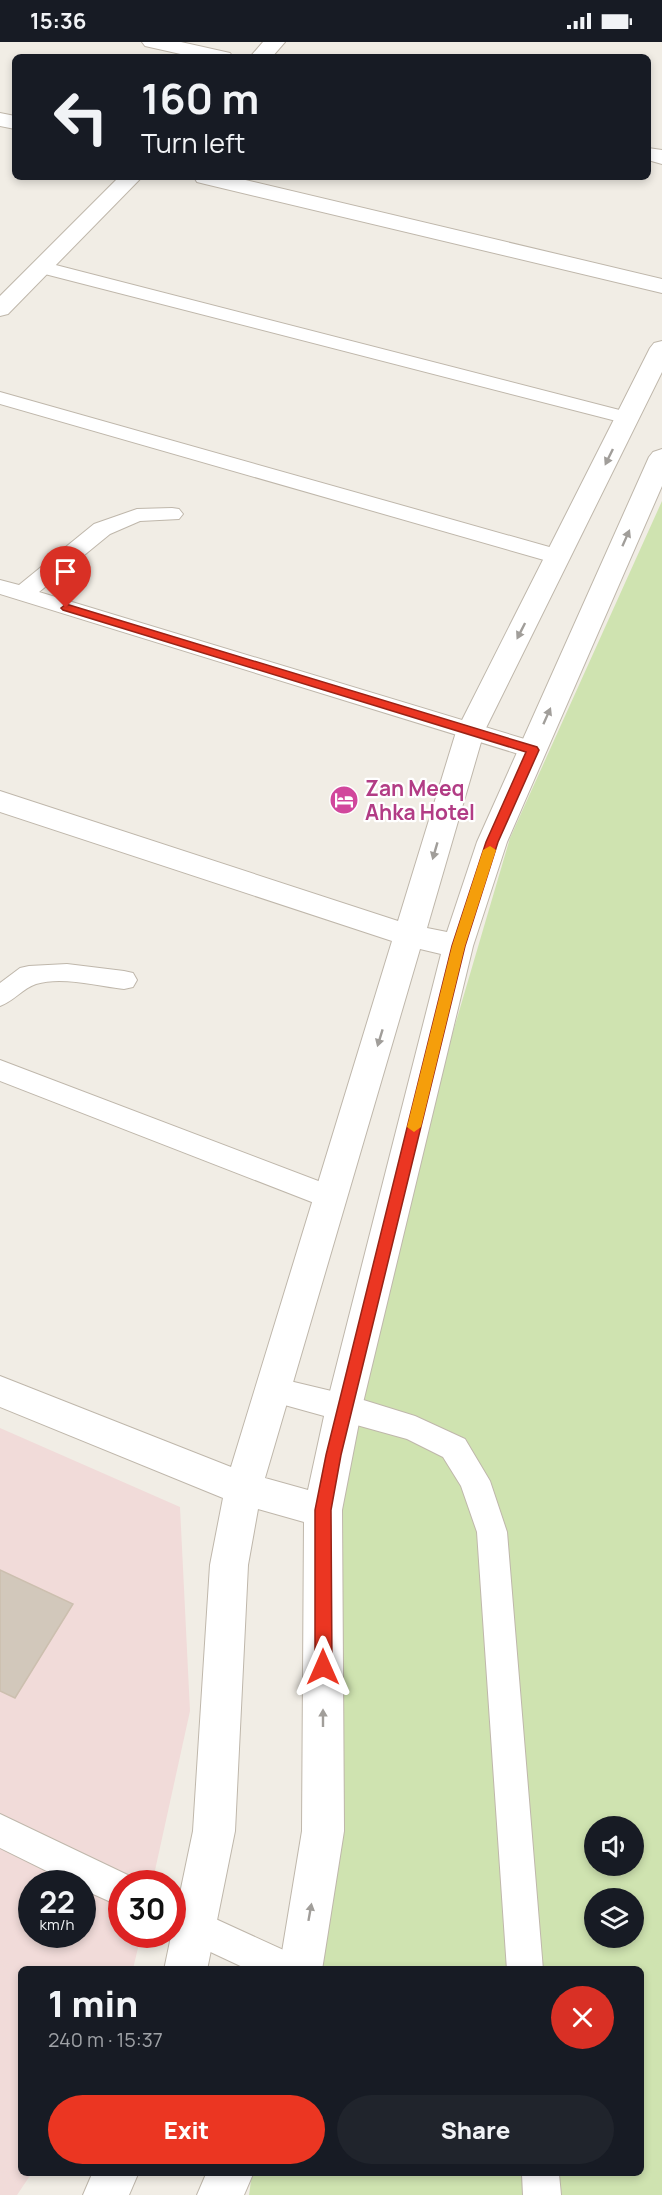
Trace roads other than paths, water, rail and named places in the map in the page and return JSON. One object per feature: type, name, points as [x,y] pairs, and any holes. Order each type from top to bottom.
[{"type":"street","points":[[152,42],[209,54]]},
{"type":"street","points":[[263,54],[275,42]]},
{"type":"street","points":[[0,309],[44,268],[128,180]]},
{"type":"street","points":[[218,180],[662,286]]},
{"type":"street","points":[[186,1912],[213,1831],[229,1565],[243,1489],[470,732],[662,348]]},
{"type":"street","points":[[301,1966],[323,1831],[323,1510],[344,1407],[458,946],[492,842],[662,457]]},
{"type":"street","points":[[0,801],[410,936],[458,946]]},
{"type":"street","points":[[0,1391],[243,1489],[323,1510]]},
{"type":"street","points":[[184,1948],[185,1966]]},
{"type":"street","points":[[106,2195],[114,2176]]},
{"type":"street","points":[[220,2195],[229,2176]]},
{"type":"lane","points":[[44,268],[628,418]]},
{"type":"lane","points":[[0,398],[559,557]]},
{"type":"lane","points":[[11,590],[102,530],[137,515],[172,514]]},
{"type":"lane","points":[[11,590],[533,750]]},
{"type":"lane","points":[[0,996],[29,975],[67,973],[124,980]]},
{"type":"lane","points":[[0,1070],[332,1198]]},
{"type":"lane","points":[[273,1390],[344,1407],[415,1429],[454,1448],[475,1481],[492,1532],[525,1966]]},
{"type":"lane","points":[[0,1830],[108,1883]]},
{"type":"lane","points":[[186,1922],[280,1966]]},
{"type":"lane","points":[[541,2176],[542,2195]]},
{"type":"place","name":"Zan Meeq Ahka Hotel","points":[[344,800]]}]
